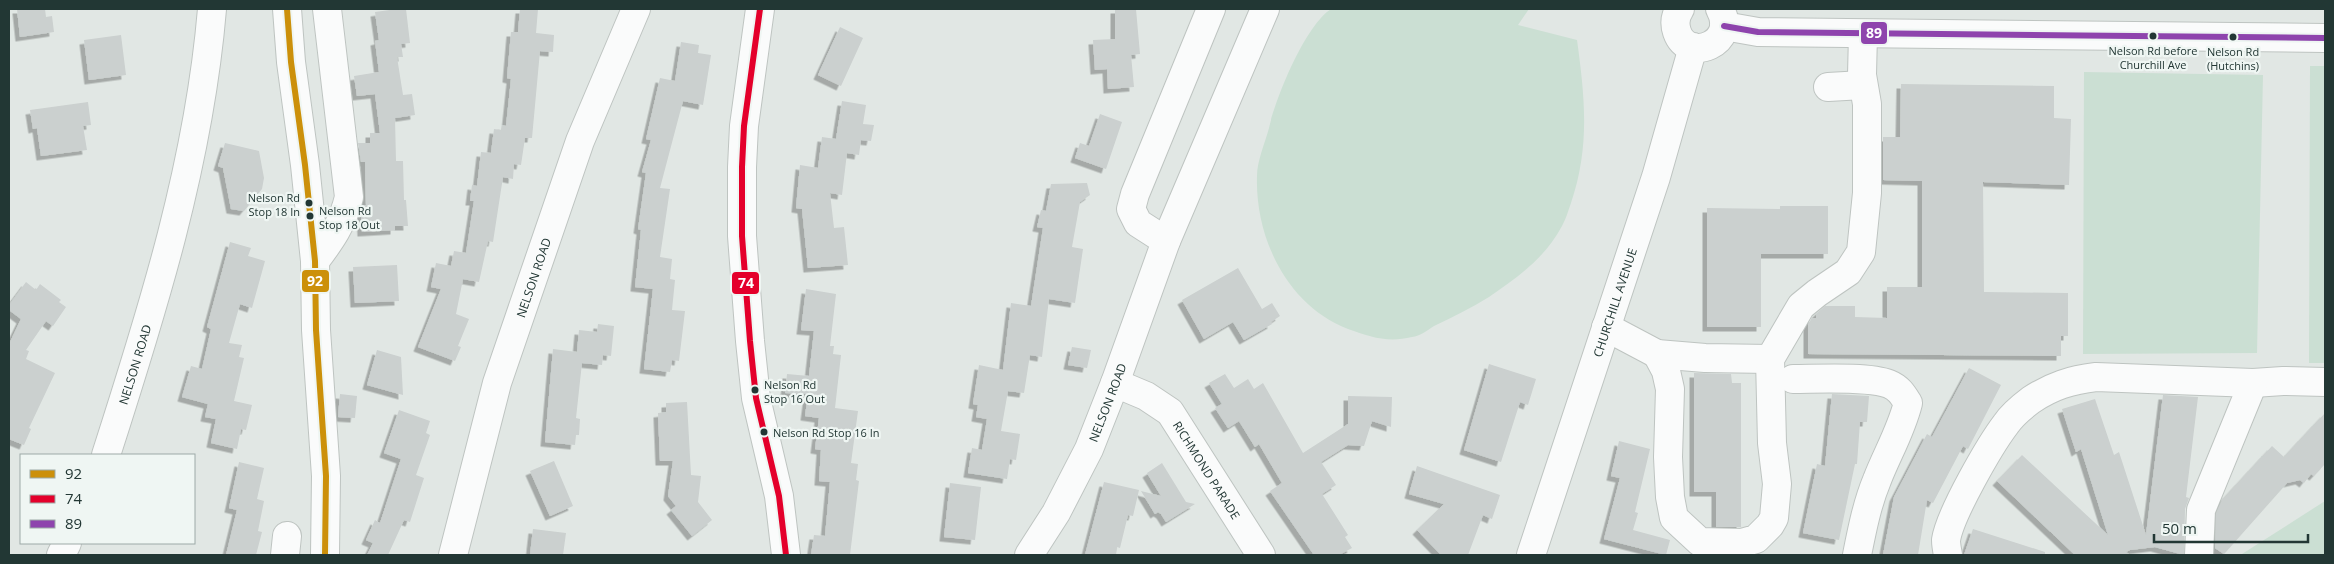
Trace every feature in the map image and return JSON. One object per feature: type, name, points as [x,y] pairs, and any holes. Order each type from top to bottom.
[{"type":"street","name":"NELSON ROAD","points":[[106,454],[150,319],[181,204],[203,84],[212,9]]},
{"type":"street","points":[[287,9],[291,62],[305,165],[315,261],[318,359],[326,476],[325,555]]},
{"type":"street","points":[[315,261],[335,235],[345,216],[349,197],[327,9]]},
{"type":"street","name":"NELSON ROAD","points":[[453,555],[497,383],[580,141],[636,9]]},
{"type":"street","points":[[760,9],[744,126],[742,236],[756,398],[779,496],[786,555]]},
{"type":"street","points":[[1166,241],[1138,223],[1131,209],[1135,194],[1211,9]]},
{"type":"street","name":"NELSON ROAD","points":[[1029,555],[1056,513],[1089,449],[1116,383],[1166,241],[1265,9]]},
{"type":"street","points":[[1678,10],[1675,21],[1679,36],[1684,42],[1693,47],[1706,47],[1713,44],[1723,33],[1722,17],[1758,32],[2325,38]]},
{"type":"street","points":[[1657,354],[1666,371],[1670,389],[1668,457],[1670,497],[1674,518],[1700,542],[1742,543],[1756,539],[1765,532],[1774,518],[1777,484],[1772,443],[1770,359],[1802,306],[1817,293],[1848,272],[1861,252],[1867,193],[1863,34]]},
{"type":"street","name":"CHURCHILL AVENUE","points":[[1531,555],[1656,177],[1693,47]]},
{"type":"street","points":[[1828,87],[1863,85]]},
{"type":"street","points":[[1606,327],[1657,354],[1705,358],[1770,359]]},
{"type":"street","points":[[1948,555],[1946,541],[1964,494],[1994,442],[2006,423],[2030,401],[2045,391],[2072,380],[2096,377],[2253,382],[2283,380],[2325,382]]},
{"type":"street","points":[[1793,379],[1838,378],[1882,382],[1898,389],[1908,403],[1904,418],[1877,480],[1856,555]]},
{"type":"street","points":[[2199,555],[2201,510],[2253,382]]},
{"type":"street","name":"RICHMOND PARADE","points":[[1116,383],[1146,396],[1170,412],[1261,555]]},
{"type":"green space","points":[[1331,9],[1529,9],[1518,25],[1577,40],[1584,102],[1583,142],[1577,182],[1562,226],[1548,248],[1530,266],[1489,297],[1421,334],[1403,339],[1379,338],[1348,329],[1327,318],[1308,304],[1292,287],[1279,268],[1269,246],[1262,223],[1258,200],[1257,170],[1278,99],[1293,63],[1311,30]]},
{"type":"green space","points":[[2310,66],[2325,66],[2325,363],[2309,363]]},
{"type":"green space","points":[[2084,72],[2263,75],[2257,353],[2083,354]]},
{"type":"green space","points":[[2325,501],[2325,555],[2242,554]]},
{"type":"building","points":[[17,9],[45,9],[46,17],[52,16],[54,32],[20,37]]},
{"type":"building","points":[[406,9],[410,43],[401,44],[403,57],[397,57],[403,95],[412,94],[415,115],[395,118],[396,161],[403,161],[404,200],[406,200],[408,226],[395,226],[395,230],[362,232],[361,212],[363,205],[366,205],[365,162],[361,162],[358,143],[370,143],[370,133],[380,133],[375,94],[357,96],[354,76],[379,72],[375,41],[379,40],[375,12]]},
{"type":"building","points":[[520,9],[538,9],[536,33],[554,35],[553,52],[540,51],[532,138],[525,138],[521,165],[514,164],[513,179],[503,177],[493,242],[488,241],[479,282],[463,279],[456,314],[469,319],[458,346],[461,347],[455,361],[418,347],[441,289],[431,287],[436,263],[451,266],[454,251],[466,253],[474,201],[470,201],[472,185],[477,186],[481,152],[491,153],[494,129],[501,130],[502,125],[506,126],[511,79],[507,78],[511,32],[518,32]]},
{"type":"building","points":[[1115,9],[1136,9],[1140,54],[1131,55],[1134,87],[1108,89],[1107,69],[1095,70],[1093,40],[1115,39]]},
{"type":"building","points":[[840,27],[863,38],[841,86],[818,75]]},
{"type":"building","points":[[121,35],[126,75],[89,80],[84,40]]},
{"type":"building","points":[[681,42],[699,45],[698,53],[711,55],[703,105],[683,101],[660,188],[670,189],[660,257],[672,259],[670,279],[675,280],[672,310],[685,311],[679,361],[672,360],[670,372],[644,369],[653,289],[635,287],[641,230],[638,229],[646,173],[642,172],[651,140],[646,139],[660,78],[675,81]]},
{"type":"building","points":[[1901,84],[2054,86],[2054,118],[2071,119],[2069,185],[1983,182],[1984,292],[2068,293],[2068,336],[2061,336],[2061,356],[1808,354],[1808,324],[1812,318],[1816,318],[1816,314],[1825,306],[1855,306],[1855,317],[1887,318],[1887,287],[1922,287],[1922,181],[1883,180],[1883,137],[1900,137]]},
{"type":"building","points":[[842,101],[866,105],[863,124],[874,125],[871,141],[861,140],[859,155],[847,153],[842,195],[830,193],[834,228],[844,227],[848,265],[808,268],[802,209],[796,208],[800,165],[818,168],[822,137],[836,139]]},
{"type":"building","points":[[88,102],[91,125],[83,126],[87,150],[41,156],[37,128],[33,129],[30,110]]},
{"type":"building","points":[[1100,114],[1122,122],[1106,169],[1075,158],[1080,143],[1089,146]]},
{"type":"building","points":[[225,143],[259,151],[264,178],[262,189],[244,211],[231,209],[223,168],[218,166]]},
{"type":"building","points":[[1087,183],[1090,195],[1080,202],[1072,247],[1083,249],[1075,303],[1049,299],[1042,357],[1030,355],[1024,393],[1008,391],[1001,431],[1020,434],[1016,460],[1010,459],[1007,479],[968,473],[972,448],[982,450],[987,419],[976,417],[978,405],[973,404],[979,365],[1003,370],[1011,303],[1031,306],[1043,228],[1037,227],[1041,210],[1046,211],[1051,184]]},
{"type":"building","points":[[1780,206],[1828,206],[1828,254],[1761,254],[1761,327],[1707,327],[1707,208],[1780,209]]},
{"type":"building","points":[[230,242],[251,248],[248,256],[265,261],[252,308],[240,304],[229,343],[242,345],[239,357],[244,358],[234,401],[252,405],[246,430],[241,429],[237,449],[211,443],[216,419],[205,417],[208,404],[182,397],[191,366],[202,369],[211,329],[207,327]]},
{"type":"building","points":[[397,265],[399,301],[355,303],[353,267]]},
{"type":"building","points":[[1238,268],[1262,309],[1272,303],[1280,316],[1271,322],[1272,324],[1244,340],[1233,322],[1204,339],[1182,300]]},
{"type":"building","points":[[26,282],[36,290],[40,284],[61,300],[59,302],[66,307],[53,326],[46,321],[26,350],[29,351],[26,359],[55,373],[29,428],[31,429],[24,445],[9,439],[9,342],[21,319],[9,310],[9,305]]},
{"type":"building","points":[[806,289],[836,294],[830,346],[834,346],[833,354],[841,355],[835,408],[858,411],[851,463],[858,464],[856,480],[859,481],[850,555],[811,555],[814,535],[825,536],[830,482],[819,481],[821,450],[815,449],[819,418],[805,416],[808,394],[785,393],[787,374],[809,376],[814,331],[801,330]]},
{"type":"building","points":[[598,324],[614,326],[611,356],[603,355],[602,365],[582,363],[576,418],[580,419],[579,435],[576,435],[575,445],[545,442],[553,349],[577,352],[579,330],[597,332]]},
{"type":"building","points":[[1072,347],[1091,350],[1087,368],[1068,365]]},
{"type":"building","points":[[377,350],[401,357],[403,395],[367,385]]},
{"type":"building","points":[[1489,364],[1536,379],[1528,405],[1520,402],[1501,462],[1464,450]]},
{"type":"building","points":[[1969,368],[2001,385],[1968,449],[1963,446],[1933,503],[1927,500],[1918,555],[1883,555],[1894,497],[1927,434],[1932,437]]},
{"type":"building","points":[[1694,373],[1731,374],[1732,383],[1741,383],[1741,527],[1716,527],[1716,492],[1694,492]]},
{"type":"building","points":[[1225,374],[1234,388],[1248,379],[1254,389],[1263,383],[1303,453],[1348,424],[1348,396],[1392,397],[1391,427],[1372,421],[1364,446],[1348,445],[1321,462],[1336,485],[1322,494],[1348,535],[1345,537],[1352,548],[1339,555],[1314,555],[1270,491],[1282,483],[1259,444],[1255,447],[1239,421],[1228,428],[1215,408],[1222,404],[1209,383]]},
{"type":"building","points":[[340,394],[357,396],[355,418],[338,417]]},
{"type":"building","points":[[1832,394],[1869,396],[1867,422],[1860,422],[1857,464],[1855,464],[1839,540],[1803,533],[1817,464],[1825,466]]},
{"type":"building","points":[[2163,395],[2198,397],[2186,497],[2189,498],[2185,509],[2184,555],[2155,547],[2126,552],[2130,555],[2075,555],[1997,481],[2022,455],[2108,535],[2081,449],[2076,452],[2062,409],[2095,399],[2114,455],[2119,452],[2146,535]]},
{"type":"building","points":[[687,402],[691,475],[701,476],[698,502],[712,520],[692,536],[671,510],[676,506],[668,496],[673,461],[660,461],[658,413],[666,412],[666,403]]},
{"type":"building","points":[[399,410],[430,421],[426,433],[430,435],[416,475],[424,478],[410,522],[404,520],[388,555],[367,555],[373,543],[366,540],[375,520],[380,523],[401,459],[384,453]]},
{"type":"building","points":[[2325,413],[2325,464],[2314,476],[2311,474],[2304,483],[2300,480],[2287,483],[2224,554],[2215,548],[2216,513],[2222,500],[2272,446],[2284,457]]},
{"type":"building","points":[[1619,441],[1650,449],[1635,512],[1638,513],[1633,530],[1670,540],[1666,555],[1604,539],[1620,478],[1611,476]]},
{"type":"building","points":[[554,461],[573,506],[550,516],[530,471]]},
{"type":"building","points":[[239,462],[264,468],[257,499],[264,501],[258,531],[262,532],[256,555],[226,555],[237,510],[229,508]]},
{"type":"building","points":[[1162,463],[1186,502],[1195,504],[1166,522],[1161,514],[1158,512],[1155,514],[1141,491],[1161,496],[1147,473]]},
{"type":"building","points":[[1417,466],[1500,495],[1492,519],[1483,515],[1468,555],[1441,555],[1417,530],[1444,504],[1409,494]]},
{"type":"building","points":[[1104,482],[1139,490],[1133,516],[1128,515],[1120,548],[1117,547],[1116,555],[1085,555]]},
{"type":"building","points":[[950,483],[981,487],[975,540],[944,537]]},
{"type":"building","points":[[533,529],[566,533],[563,555],[530,555]]},
{"type":"building","points":[[1973,529],[2045,552],[2045,555],[1964,555]]},
{"type":"transit line","name":"92","points":[[287,9],[291,62],[305,165],[315,261],[316,330],[326,476],[325,555]]},
{"type":"transit line","name":"74","points":[[760,9],[744,126],[742,236],[756,398],[779,496],[786,555]]},
{"type":"transit line","name":"89","points":[[1724,26],[1758,32],[2325,38]]},
{"type":"place","name":"Nelson Rd before Churchill Ave","points":[[2153,36]]},
{"type":"place","name":"Nelson Rd (Hutchins)","points":[[2233,37]]},
{"type":"place","name":"Nelson Rd Stop 18 In","points":[[309,203]]},
{"type":"place","name":"Nelson Rd Stop 18 Out","points":[[310,216]]},
{"type":"place","name":"Nelson Rd Stop 16 Out","points":[[755,390]]},
{"type":"place","name":"Nelson Rd Stop 16 In","points":[[764,432]]}]
